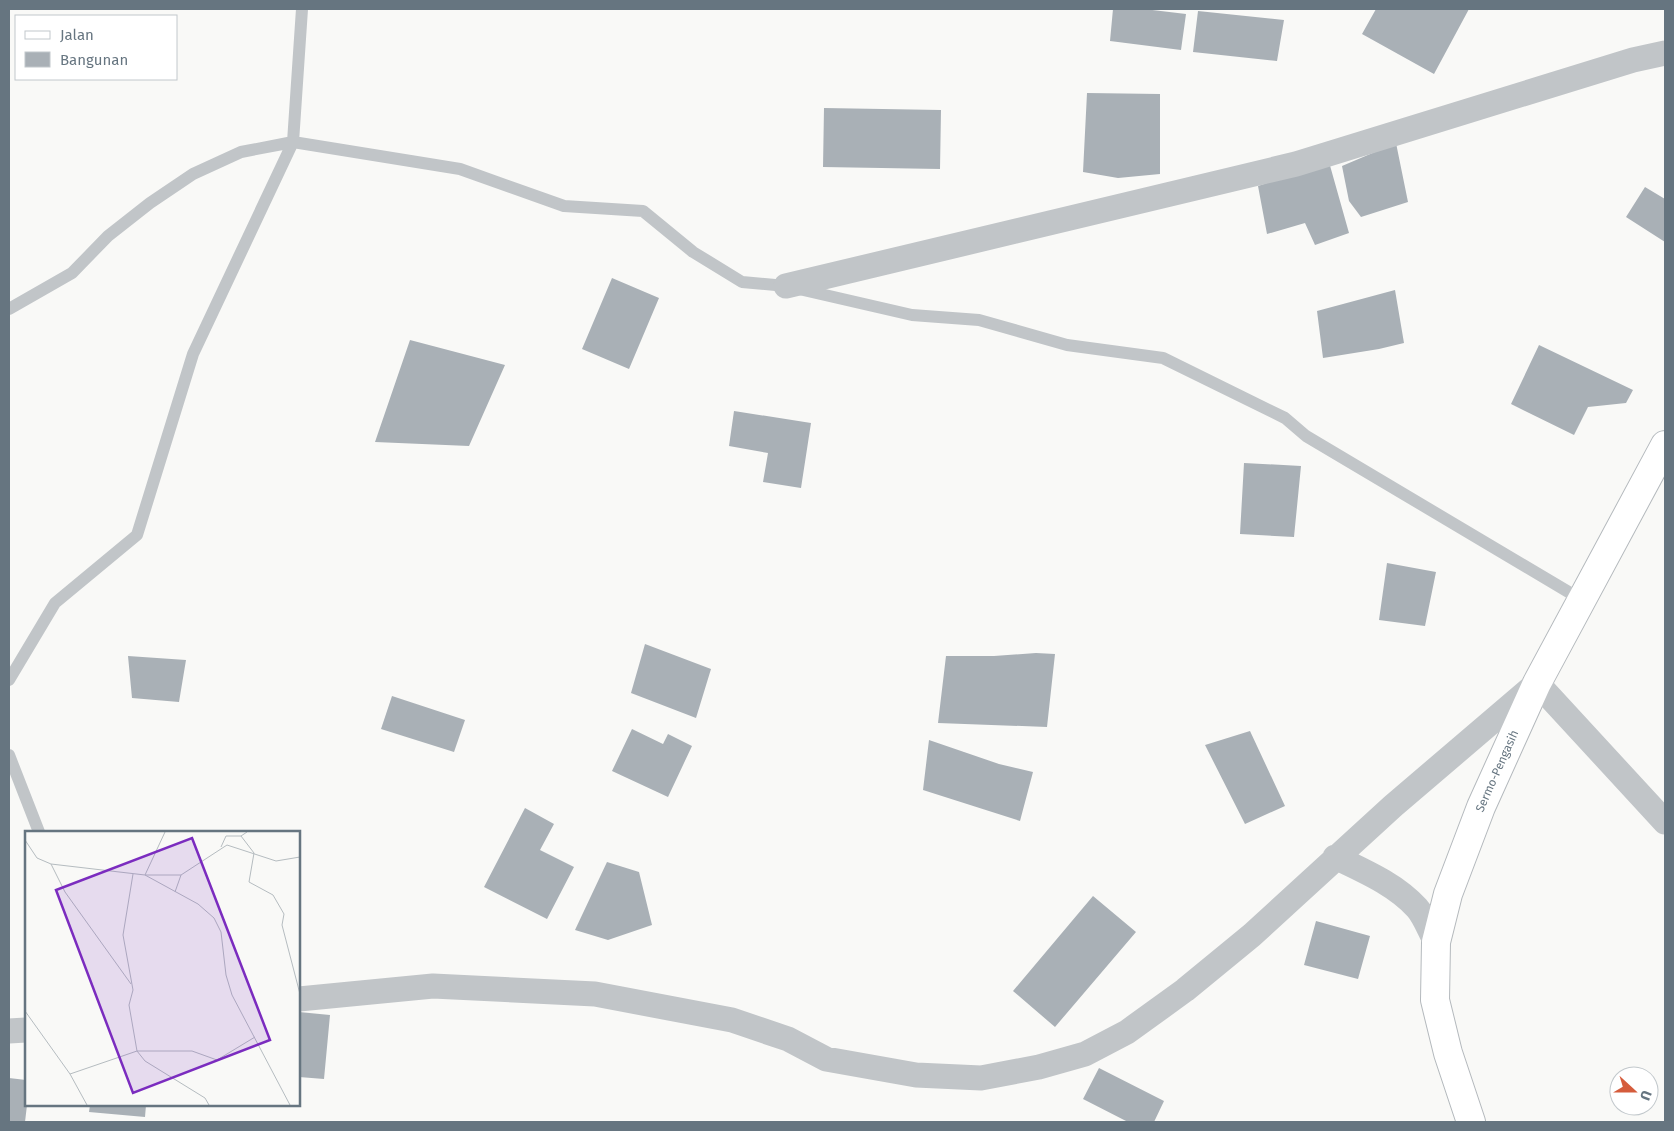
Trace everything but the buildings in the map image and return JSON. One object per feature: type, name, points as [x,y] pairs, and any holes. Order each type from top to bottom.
[{"type":"main road","name":"Sermo-Pengasih","points":[[1471,1122],[1448,1053],[1436,1000],[1436,942],[1448,894],[1481,807],[1537,683],[1665,445]]},
{"type":"street","points":[[786,286],[1296,164],[1633,60],[1665,53]]},
{"type":"street","points":[[300,999],[433,986],[595,994],[732,1020],[788,1039],[826,1059],[916,1075],[981,1078],[1039,1067],[1085,1054],[1127,1032],[1185,990],[1252,935],[1335,857],[1537,683],[1665,822]]},
{"type":"street","points":[[1335,857],[1394,888],[1418,909],[1436,942]]},
{"type":"street","points":[[9,1031],[25,1030]]},
{"type":"lane","points":[[9,680],[55,603],[137,535],[193,354],[294,142],[302,9]]},
{"type":"lane","points":[[9,309],[72,273],[108,236],[150,203],[193,174],[242,152],[294,142],[460,168],[564,206],[643,211],[693,252],[742,282],[786,286],[912,315],[979,320],[1067,345],[1163,358],[1285,418],[1306,436],[1582,600]]},
{"type":"lane","points":[[9,755],[39,831]]}]
